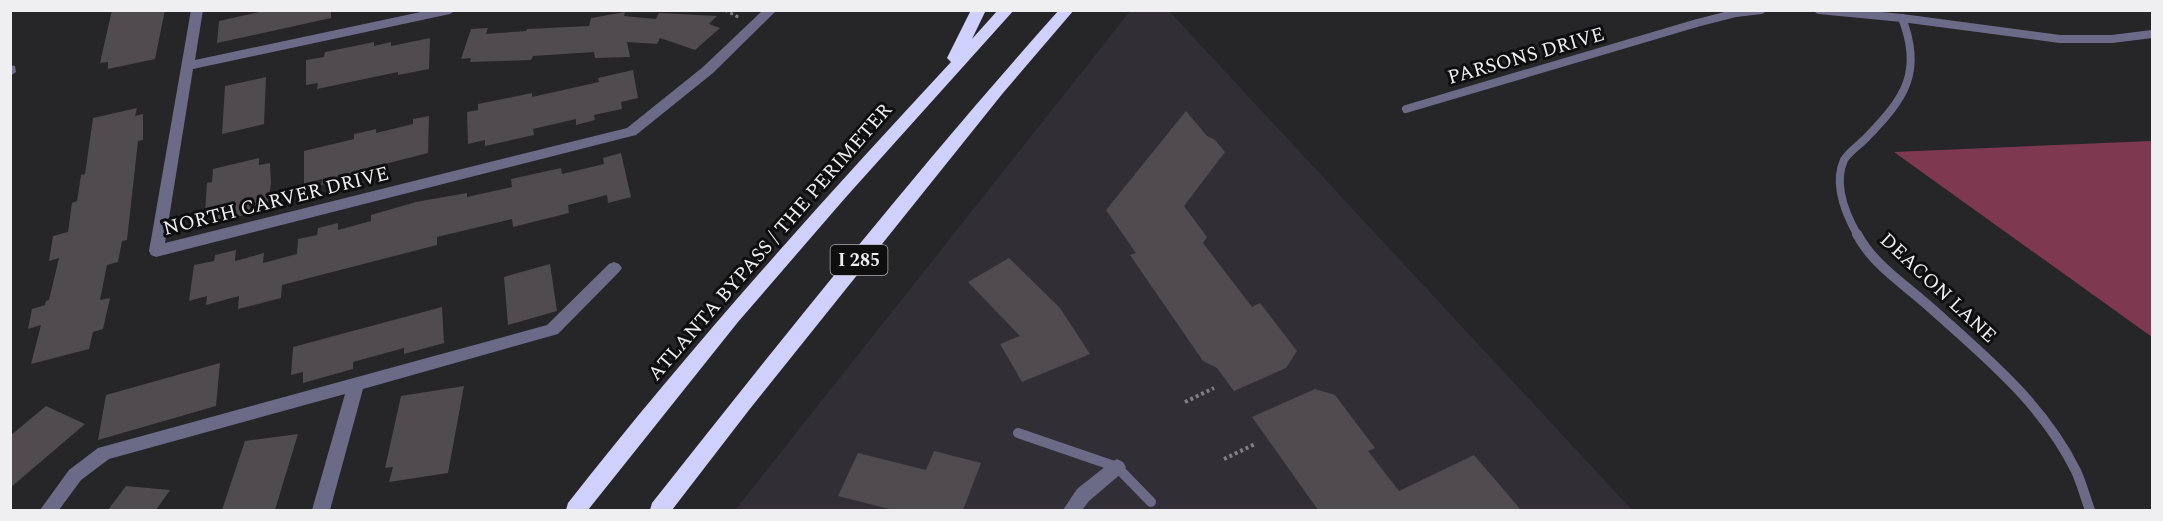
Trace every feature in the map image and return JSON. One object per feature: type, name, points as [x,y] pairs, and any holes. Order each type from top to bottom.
[{"type":"highway","points":[[947,76],[979,10]]},
{"type":"highway","name":"ATLANTA BYPASS / THE PERIMETER","points":[[576,510],[639,427],[744,301],[1007,10]]},
{"type":"highway","name":"I 285","points":[[660,510],[742,404],[989,98],[1067,10]]},
{"type":"street","points":[[197,10],[187,66],[450,10]]},
{"type":"street","name":"NORTH CARVER DRIVE","points":[[187,66],[156,251],[631,132],[708,70],[769,11]]},
{"type":"street","points":[[49,510],[75,475],[104,453],[552,330],[614,268]]},
{"type":"street","points":[[321,510],[356,384]]},
{"type":"street","points":[[1072,510],[1083,495],[1117,467]]},
{"type":"lane","name":"PARSONS DRIVE","points":[[1406,109],[1697,23],[1736,13],[1761,10]]},
{"type":"lane","points":[[1819,10],[1902,18],[2060,39],[2112,39],[2152,34]]},
{"type":"lane","name":"DEACON LANE","points":[[1902,18],[1910,34],[1912,52],[1912,74],[1906,90],[1867,137],[1845,159],[1840,176],[1843,199],[1854,229],[1872,254],[2028,399],[2053,432],[2075,469],[2090,510]]},
{"type":"lane","points":[[1018,433],[1117,467],[1151,502]]},
{"type":"path","points":[[1185,402],[1214,388]]},
{"type":"path","points":[[1224,459],[1255,444]]},
{"type":"shaded area","points":[[1131,10],[1169,11],[1632,510],[735,510]]},
{"type":"shaded area","points":[[2152,141],[2152,337],[1894,152]]},
{"type":"building","points":[[112,10],[165,10],[155,59],[108,69],[108,62],[100,63]]},
{"type":"building","points":[[268,10],[331,10],[331,18],[217,43],[219,21]]},
{"type":"building","points":[[625,12],[624,16],[656,19],[659,13],[717,16],[709,24],[720,28],[695,50],[660,38],[657,44],[627,42],[630,57],[595,58],[594,52],[533,56],[531,60],[470,62],[471,58],[461,59],[471,29],[488,28],[486,34],[526,31],[527,29],[589,26],[591,18]]},
{"type":"building","points":[[430,38],[429,69],[398,75],[398,72],[317,89],[318,83],[306,85],[306,60],[324,57],[325,52],[374,42],[374,46],[391,42],[391,46]]},
{"type":"building","points":[[633,70],[638,98],[621,102],[622,109],[594,115],[595,120],[576,125],[576,119],[533,129],[534,135],[485,146],[485,140],[468,144],[467,112],[478,110],[478,104],[532,93],[532,97],[599,82],[598,78]]},
{"type":"building","points":[[266,77],[264,124],[222,134],[225,86]]},
{"type":"building","points":[[137,108],[135,116],[143,114],[143,140],[138,141],[127,240],[122,241],[118,262],[107,265],[100,300],[110,298],[103,329],[93,332],[89,349],[31,364],[41,325],[28,329],[32,309],[45,305],[49,300],[59,258],[49,261],[53,236],[68,232],[72,203],[77,201],[81,175],[85,174],[93,118]]},
{"type":"building","points":[[1186,111],[1207,136],[1215,140],[1225,152],[1184,206],[1207,237],[1203,243],[1252,307],[1260,303],[1297,351],[1286,368],[1234,391],[1217,368],[1203,361],[1130,255],[1136,253],[1106,210]]},
{"type":"building","points":[[429,116],[428,153],[373,167],[373,173],[354,178],[321,185],[322,179],[304,184],[304,151],[354,139],[354,134],[376,129],[376,133],[413,124],[413,119]]},
{"type":"building","points":[[621,153],[631,197],[608,203],[607,195],[568,205],[569,213],[513,227],[512,219],[437,237],[437,245],[282,285],[281,298],[238,309],[239,296],[206,305],[207,296],[189,301],[194,265],[214,261],[215,255],[236,250],[235,261],[264,253],[263,263],[297,254],[298,239],[317,235],[318,228],[338,223],[338,230],[371,221],[371,215],[416,202],[467,193],[467,197],[512,187],[511,179],[561,168],[562,174],[604,164],[603,158]]},
{"type":"building","points":[[259,158],[259,165],[270,163],[271,183],[267,210],[212,222],[214,210],[205,212],[207,183],[212,182],[213,169]]},
{"type":"building","points":[[1009,258],[1060,308],[1090,354],[1022,382],[1000,344],[1020,336],[968,282]]},
{"type":"building","points":[[550,264],[557,311],[508,325],[504,277]]},
{"type":"building","points":[[442,307],[444,343],[404,354],[404,348],[353,362],[353,369],[303,383],[303,372],[291,375],[293,347]]},
{"type":"building","points":[[220,363],[216,406],[98,440],[106,395]]},
{"type":"building","points":[[464,386],[448,473],[389,482],[393,467],[385,468],[401,396]]},
{"type":"building","points":[[1315,389],[1335,395],[1375,448],[1368,451],[1399,491],[1474,455],[1521,510],[1318,510],[1252,417]]},
{"type":"building","points":[[46,406],[85,424],[10,488],[10,436]]},
{"type":"building","points":[[298,434],[275,510],[222,510],[245,441]]},
{"type":"building","points":[[934,451],[981,463],[963,510],[893,510],[838,496],[858,453],[926,470]]},
{"type":"building","points":[[126,486],[170,490],[156,510],[108,510]]}]
